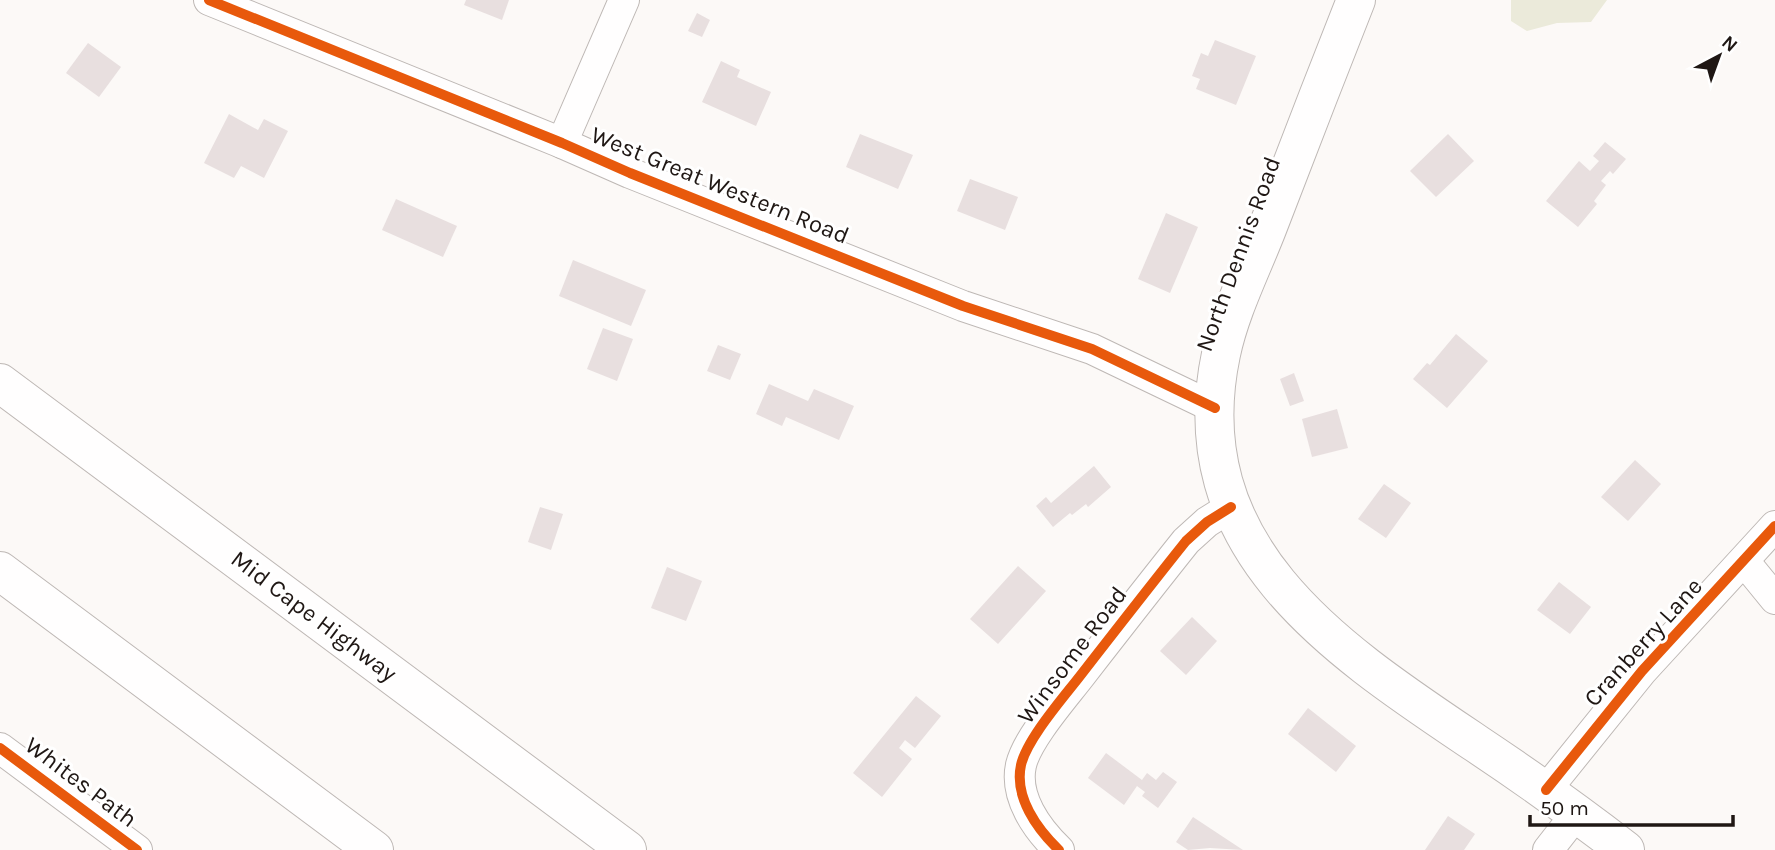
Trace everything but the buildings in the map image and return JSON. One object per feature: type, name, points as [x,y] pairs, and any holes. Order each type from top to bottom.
[{"type":"main road","name":"North Dennis Road","points":[[1356,0],[1221,354],[1214,408],[1214,433],[1231,507],[1264,567],[1325,633],[1386,682],[1546,790],[1625,850]]},
{"type":"main road","name":"Mid Cape Highway","points":[[0,383],[627,850]]},
{"type":"main road","points":[[0,571],[374,850]]},
{"type":"street","name":"West Great Western Road","points":[[209,0],[963,306],[1092,349],[1214,408]]},
{"type":"street","points":[[562,143],[624,0]]},
{"type":"street","name":"Winsome Road","points":[[1059,850],[1040,829],[1027,808],[1020,784],[1021,764],[1042,724],[1186,541],[1207,522],[1231,507]]},
{"type":"street","name":"Cranberry Lane","points":[[1546,790],[1642,671],[1775,526]]},
{"type":"street","points":[[1744,561],[1775,599]]},
{"type":"street","name":"Whites Path","points":[[0,748],[137,850]]},
{"type":"street","points":[[1548,850],[1577,813]]},
{"type":"shaded area","points":[[1511,0],[1607,0],[1591,22],[1557,23],[1527,31],[1511,21]]},
{"type":"cycle path","points":[[209,0],[963,306],[1092,349],[1215,408]]},
{"type":"cycle path","points":[[1059,850],[1035,822],[1021,789],[1021,765],[1030,743],[1055,707],[1186,541],[1207,522],[1231,507]]},
{"type":"cycle path","points":[[1546,790],[1642,671],[1775,526]]},
{"type":"cycle path","points":[[0,748],[137,850]]}]
